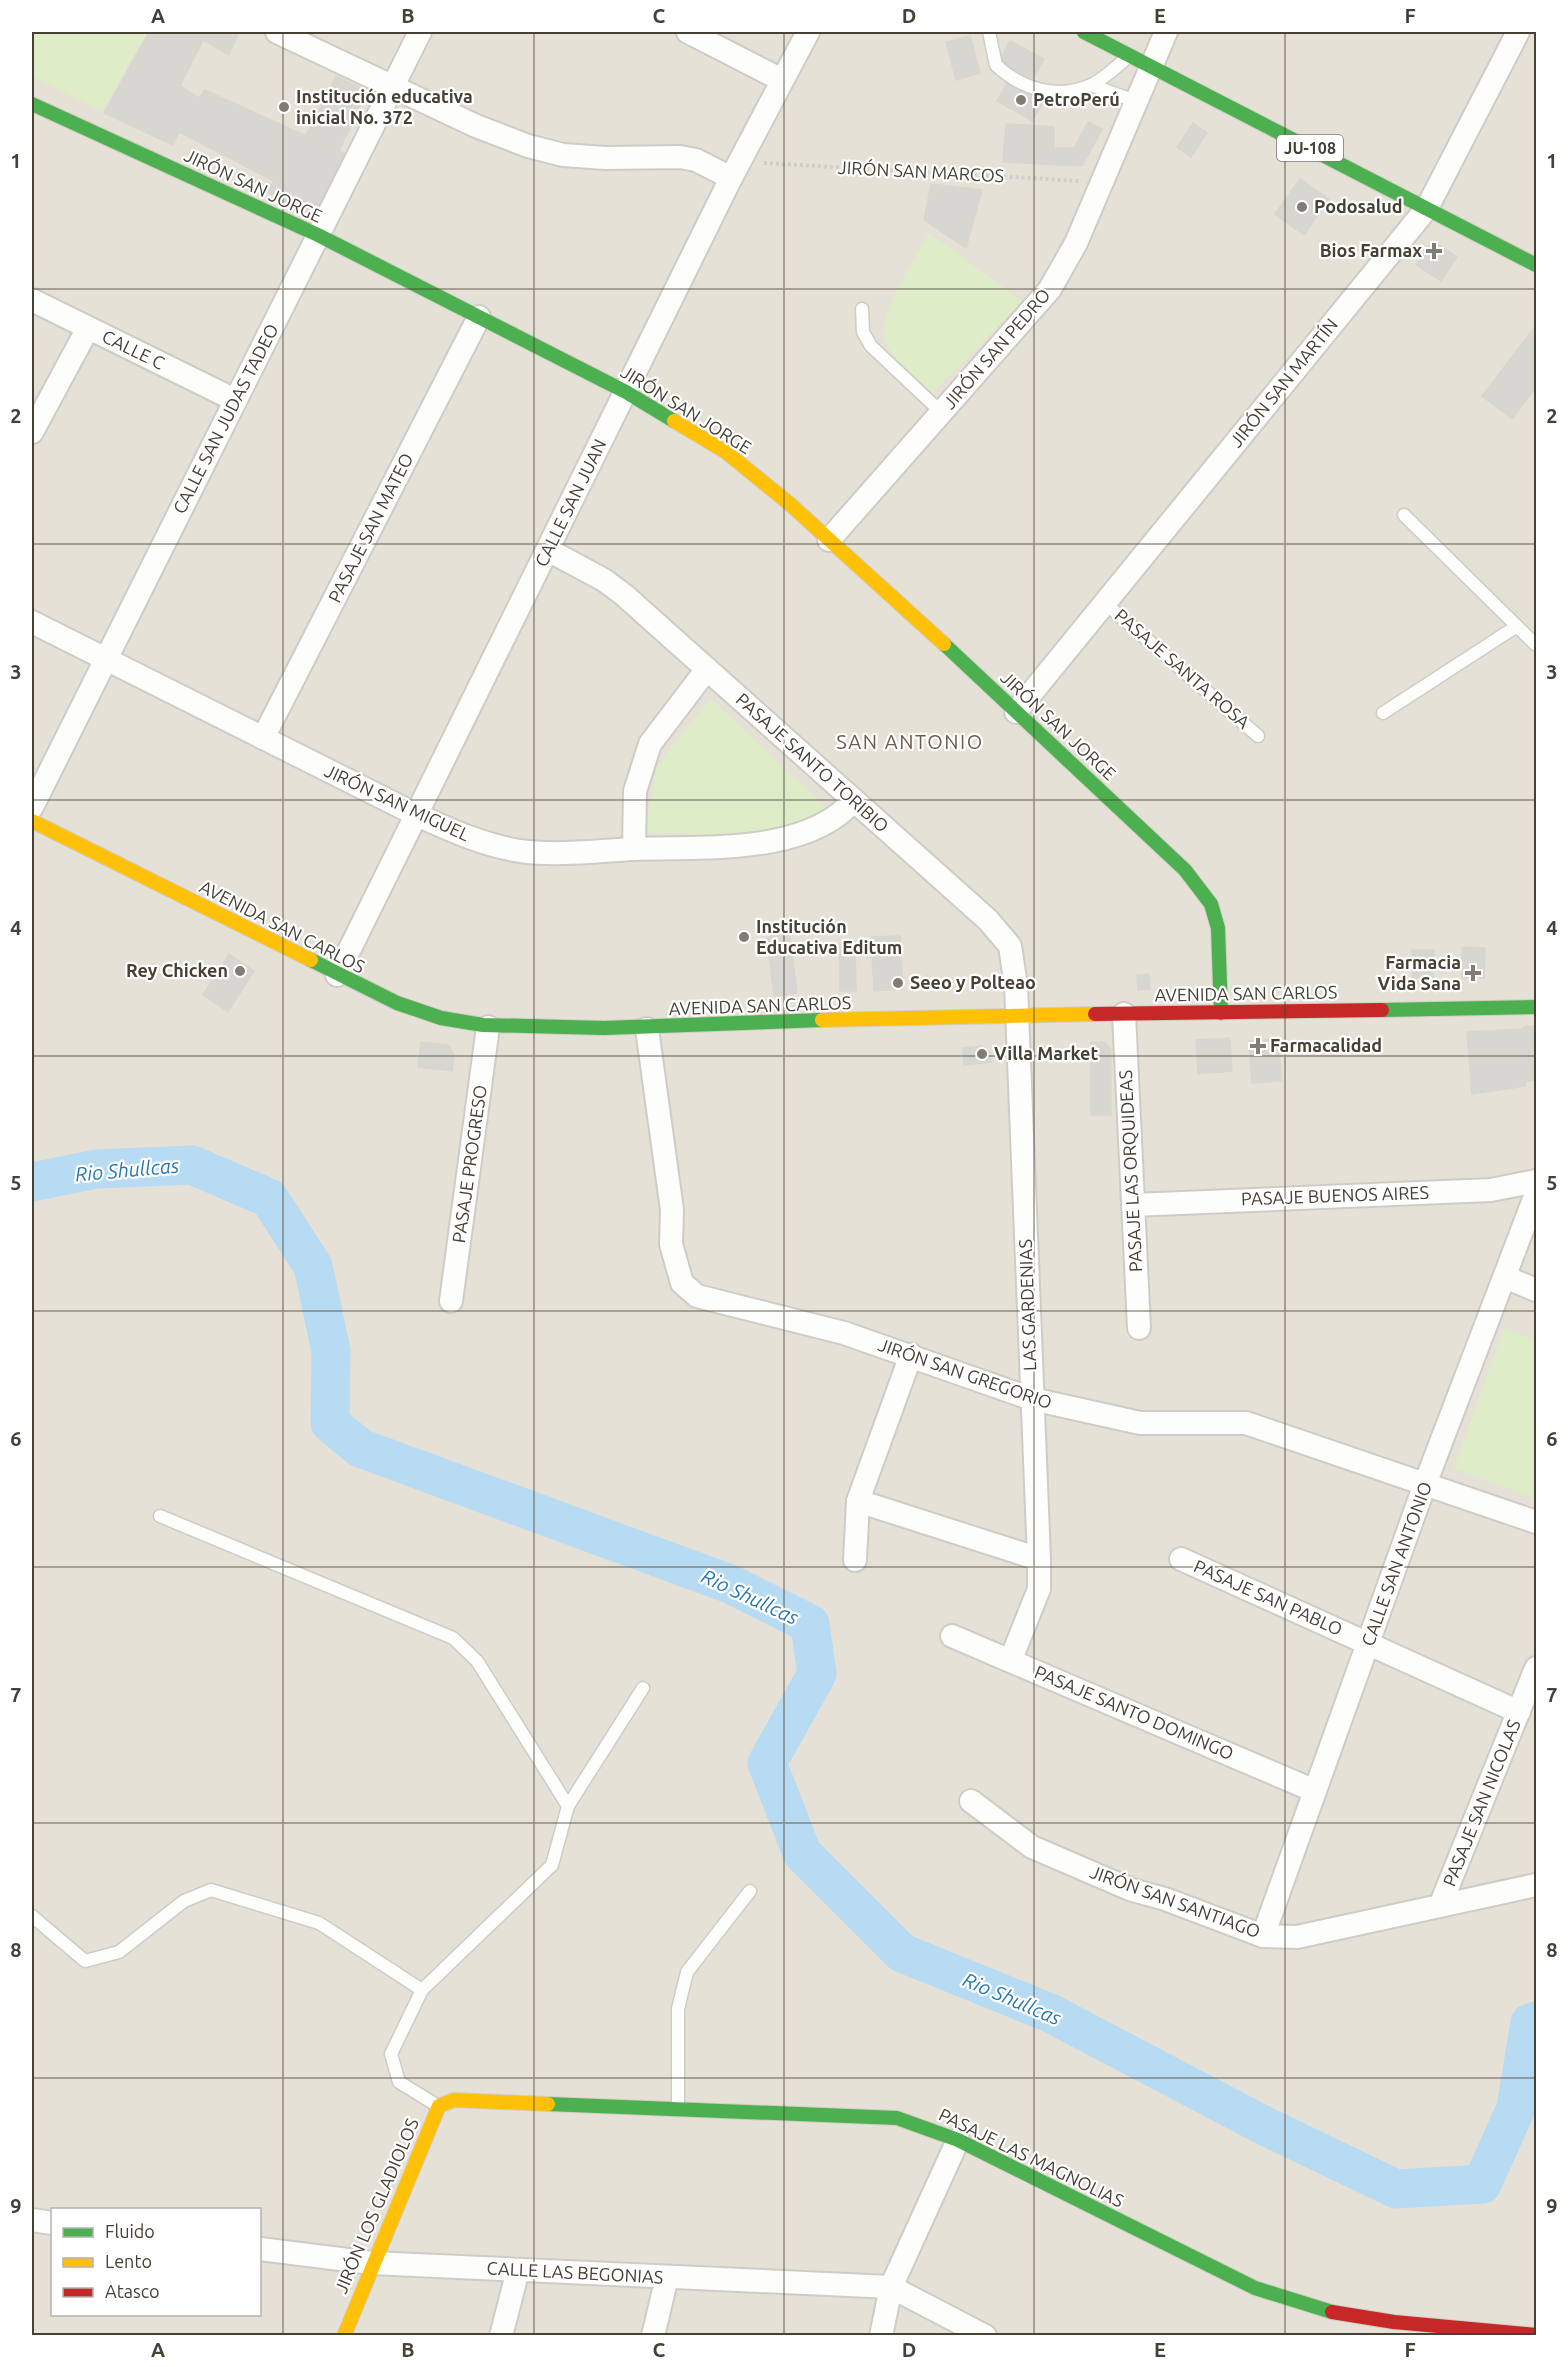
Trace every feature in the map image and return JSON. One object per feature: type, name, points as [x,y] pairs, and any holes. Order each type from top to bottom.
[{"type":"street","points":[[277,32],[528,146],[563,155],[605,158],[680,157],[735,170]]},
{"type":"street","name":"CALLE SAN JUDAS TADEO","points":[[32,807],[420,32]]},
{"type":"street","points":[[688,32],[782,80]]},
{"type":"street","name":"CALLE SAN JUAN","points":[[337,975],[735,170],[808,32]]},
{"type":"street","name":"JU-108","points":[[1084,32],[1536,265]]},
{"type":"street","name":"JIRÓN SAN PEDRO","points":[[828,540],[1050,289],[1076,243],[1135,101],[1140,61],[1166,32]]},
{"type":"street","name":"JIRÓN SAN MARTÍN","points":[[1016,712],[1427,208],[1515,32]]},
{"type":"street","name":"JIRÓN SAN JORGE","points":[[32,104],[318,235],[626,392],[726,452],[828,540],[1185,870],[1211,904],[1218,928],[1221,1013]]},
{"type":"street","name":"CALLE C","points":[[32,300],[235,400]]},
{"type":"street","name":"PASAJE SAN MATEO","points":[[263,738],[479,317]]},
{"type":"street","points":[[32,432],[88,328]]},
{"type":"street","name":"PASAJE SANTO TORIBIO","points":[[548,550],[604,580],[624,595],[988,920],[1010,946],[1015,966],[1017,1016]]},
{"type":"street","name":"JIRÓN SAN MIGUEL","points":[[32,622],[417,815],[476,841],[521,851],[571,854],[753,844],[783,839],[833,820],[854,800]]},
{"type":"street","points":[[634,849],[635,791],[650,744],[707,669]]},
{"type":"street","name":"AVENIDA SAN CARLOS","points":[[32,821],[337,975],[432,1018],[488,1027],[647,1029],[773,1022],[1536,1007]]},
{"type":"street","name":"PASAJE LAS ORQUIDEAS","points":[[1124,1014],[1139,1328]]},
{"type":"street","name":"LAS GARDENIAS","points":[[1011,1659],[1039,1589],[1017,1016]]},
{"type":"street","name":"PASAJE PROGRESO","points":[[451,1301],[488,1027]]},
{"type":"street","name":"JIRÓN SAN GREGORIO","points":[[647,1029],[672,1210],[671,1244],[682,1283],[697,1296],[844,1333],[1032,1399],[1140,1423],[1246,1424],[1536,1522]]},
{"type":"street","name":"PASAJE BUENOS AIRES","points":[[1133,1204],[1491,1190],[1536,1181]]},
{"type":"street","name":"CALLE SAN ANTONIO","points":[[1263,1936],[1425,1484],[1536,1194]]},
{"type":"street","points":[[1505,1277],[1536,1290]]},
{"type":"street","points":[[855,1560],[858,1501],[911,1355]]},
{"type":"street","points":[[858,1501],[1039,1559]]},
{"type":"street","name":"PASAJE SAN PABLO","points":[[1181,1559],[1519,1712]]},
{"type":"street","name":"PASAJE SANTO DOMINGO","points":[[952,1636],[1011,1659],[1315,1791]]},
{"type":"street","name":"PASAJE SAN NICOLAS","points":[[1440,1906],[1536,1668]]},
{"type":"street","name":"JIRÓN SAN SANTIAGO","points":[[970,1801],[1032,1847],[1132,1890],[1165,1899],[1263,1936],[1297,1937],[1536,1885]]},
{"type":"street","name":"PASAJE LAS MAGNOLIAS","points":[[454,2100],[678,2111],[897,2118],[920,2124],[958,2140],[1255,2288],[1355,2327],[1536,2336]]},
{"type":"street","name":"JIRÓN LOS GLADIOLOS","points":[[344,2336],[372,2263],[439,2106],[454,2100]]},
{"type":"street","points":[[881,2336],[891,2287],[958,2140]]},
{"type":"street","points":[[32,2220],[51,2223]]},
{"type":"street","name":"CALLE LAS BEGONIAS","points":[[261,2249],[372,2263],[891,2287]]},
{"type":"street","points":[[501,2336],[518,2270]]},
{"type":"street","points":[[653,2336],[667,2277]]},
{"type":"street","points":[[891,2287],[985,2336]]},
{"type":"lane","points":[[989,32],[996,64],[1027,87],[1059,93],[1091,85],[1140,61]]},
{"type":"lane","points":[[1091,85],[1135,101]]},
{"type":"lane","points":[[862,309],[863,332],[871,346],[941,412]]},
{"type":"lane","points":[[1404,515],[1536,645]]},
{"type":"lane","name":"PASAJE SANTA ROSA","points":[[1105,603],[1258,736]]},
{"type":"lane","points":[[1383,713],[1516,626]]},
{"type":"lane","points":[[160,1516],[453,1638],[477,1661],[568,1806]]},
{"type":"lane","points":[[439,2106],[399,2082],[391,2054],[422,1990],[552,1865],[568,1806],[643,1688]]},
{"type":"lane","points":[[32,1916],[85,1961],[119,1952],[184,1901],[211,1890],[318,1923],[422,1990]]},
{"type":"lane","points":[[678,2111],[678,2009],[687,1972],[750,1891]]},
{"type":"path","name":"JIRÓN SAN MARCOS","points":[[735,170],[1102,182]]},
{"type":"shaded area","points":[[32,32],[1536,32],[1536,2335],[32,2336]]},
{"type":"green space","points":[[32,32],[147,32],[102,111],[32,76]]},
{"type":"green space","points":[[929,233],[1022,301],[933,393],[892,353],[884,338],[884,328],[892,300]]},
{"type":"green space","points":[[711,699],[834,815],[741,836],[645,832],[657,768],[672,745]]},
{"type":"green space","points":[[1504,1328],[1536,1341],[1536,1499],[1454,1468]]},
{"type":"building","points":[[149,32],[239,32],[229,55],[203,40],[180,86],[199,98],[205,90],[346,154],[313,217],[267,192],[274,181],[179,132],[173,145],[104,113]]},
{"type":"building","points":[[970,36],[980,73],[956,80],[946,42]]},
{"type":"building","name":"PetroPerú","points":[[1010,41],[1044,59],[1032,81],[998,63]]},
{"type":"building","points":[[336,76],[367,91],[339,151],[306,136]]},
{"type":"building","name":"PetroPerú","points":[[1009,79],[1045,99],[1032,121],[997,101]]},
{"type":"building","points":[[1088,122],[1102,129],[1082,166],[1003,162],[1006,124],[1054,127],[1054,148],[1074,148]]},
{"type":"building","points":[[1193,123],[1207,133],[1191,157],[1177,147]]},
{"type":"building","name":"Podosalud","points":[[1300,179],[1329,199],[1304,235],[1275,214]]},
{"type":"building","points":[[931,184],[982,190],[966,248],[924,220]]},
{"type":"building","points":[[1438,244],[1457,257],[1441,281],[1416,265],[1428,247]]},
{"type":"building","points":[[1536,325],[1536,387],[1512,419],[1482,396]]},
{"type":"building","points":[[790,934],[797,993],[774,996],[767,937]]},
{"type":"building","points":[[900,936],[903,989],[874,991],[871,937]]},
{"type":"building","points":[[839,944],[855,944],[856,991],[840,991]]},
{"type":"building","points":[[1462,947],[1485,948],[1484,978],[1462,978]]},
{"type":"building","points":[[1412,950],[1434,950],[1433,978],[1412,978]]},
{"type":"building","points":[[229,954],[254,971],[228,1012],[203,995]]},
{"type":"building","points":[[1149,974],[1150,989],[1138,990],[1137,975]]},
{"type":"building","points":[[1536,1026],[1536,1080],[1526,1081],[1526,1086],[1472,1094],[1467,1032],[1521,1029]]},
{"type":"building","points":[[1230,1038],[1232,1071],[1198,1074],[1196,1040]]},
{"type":"building","points":[[1278,1039],[1282,1081],[1252,1083],[1249,1041]]},
{"type":"building","points":[[421,1042],[448,1045],[454,1055],[452,1071],[418,1067]]},
{"type":"building","points":[[1091,1042],[1105,1042],[1111,1050],[1111,1115],[1091,1115]]},
{"type":"building","points":[[981,1046],[990,1052],[991,1062],[964,1065],[963,1048]]},
{"type":"waterway","name":"Rio Shullcas","points":[[32,1182],[96,1169],[192,1165],[269,1198],[313,1266],[331,1351],[330,1423],[360,1448],[730,1584],[810,1624],[817,1674],[767,1763],[802,1853],[902,1953],[1050,2013],[1263,2125],[1396,2189],[1482,2184],[1516,2108],[1530,2023],[1536,2021]]},
{"type":"traffic: fast","points":[[1084,32],[1536,265]]},
{"type":"traffic: fast","points":[[32,104],[318,235],[626,392],[674,421]]},
{"type":"traffic: fast","points":[[944,644],[1185,870],[1211,904],[1218,928],[1221,1013]]},
{"type":"traffic: fast","points":[[311,960],[397,1003],[441,1018],[483,1025],[604,1028],[822,1020]]},
{"type":"traffic: fast","points":[[1382,1010],[1536,1007]]},
{"type":"traffic: fast","points":[[548,2104],[897,2118],[958,2140],[1255,2288],[1332,2312]]},
{"type":"traffic: slow","points":[[674,421],[726,452],[791,505],[944,644]]},
{"type":"traffic: slow","points":[[32,821],[311,960]]},
{"type":"traffic: slow","points":[[822,1020],[1095,1014]]},
{"type":"traffic: slow","points":[[344,2336],[439,2106],[454,2100],[548,2104]]},
{"type":"traffic: jam","points":[[1095,1014],[1382,1010]]},
{"type":"traffic: jam","points":[[1332,2312],[1394,2322],[1536,2335]]},
{"type":"place","name":"PetroPerú","points":[[1021,100]]},
{"type":"place","name":"Institución educativa inicial No. 372","points":[[284,107]]},
{"type":"place","name":"Podosalud","points":[[1302,207]]},
{"type":"place","name":"Bios Farmax","points":[[1434,251]]},
{"type":"place","name":"Institución Educativa Editum","points":[[744,937]]},
{"type":"place","name":"Rey Chicken","points":[[240,971]]},
{"type":"place","name":"Farmacia Vida Sana","points":[[1473,973]]},
{"type":"place","name":"Seeo y Polteao","points":[[898,983]]},
{"type":"place","name":"Farmacalidad","points":[[1258,1046]]},
{"type":"place","name":"Villa Market","points":[[982,1054]]},
{"type":"district","name":"SAN ANTONIO","points":[[910,742]]}]
